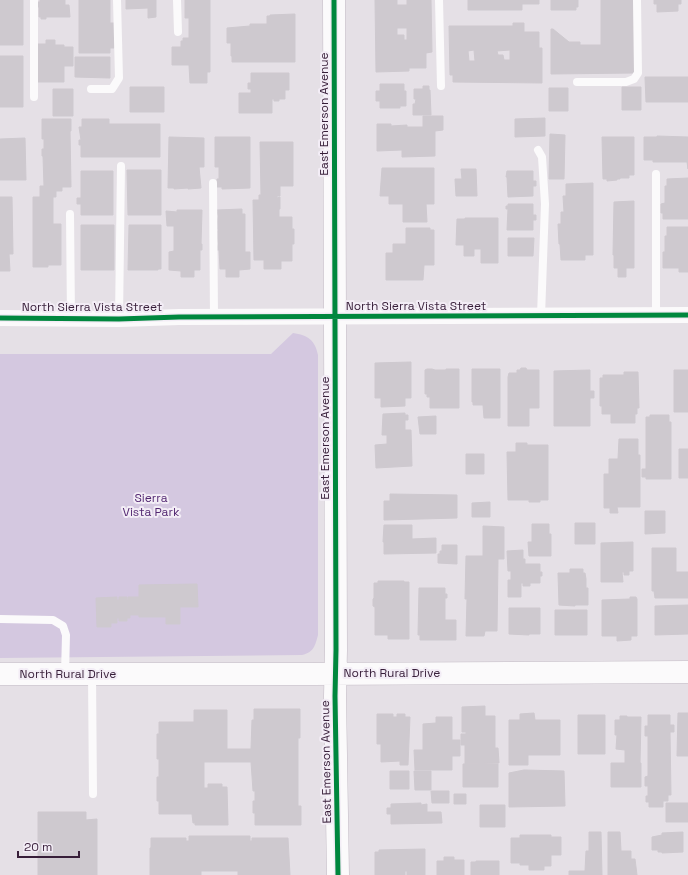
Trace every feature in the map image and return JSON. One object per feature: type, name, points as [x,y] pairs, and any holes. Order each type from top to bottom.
[{"type":"street","name":"East Emerson Avenue","points":[[334,0],[335,696],[338,875]]},
{"type":"street","name":"North Sierra Vista Street","points":[[0,318],[120,319],[334,316],[688,315]]},
{"type":"street","name":"North Rural Drive","points":[[0,674],[688,672]]},
{"type":"lane","points":[[34,0],[34,97]]},
{"type":"lane","points":[[91,89],[112,89],[119,78],[117,0]]},
{"type":"lane","points":[[177,0],[178,32]]},
{"type":"lane","points":[[439,0],[441,86]]},
{"type":"lane","points":[[577,82],[626,82],[634,79],[638,73],[637,0]]},
{"type":"lane","points":[[538,150],[542,157],[545,204],[541,316]]},
{"type":"lane","points":[[120,319],[121,166]]},
{"type":"lane","points":[[656,174],[656,315]]},
{"type":"lane","points":[[213,183],[214,317]]},
{"type":"lane","points":[[70,214],[72,318]]},
{"type":"lane","points":[[0,619],[53,620],[63,626],[66,634],[65,674]]},
{"type":"lane","points":[[92,674],[93,794]]},
{"type":"green space","name":"Sierra Vista Park","points":[[293,333],[303,335],[310,339],[317,350],[318,355],[318,635],[312,650],[302,655],[0,658],[0,354],[271,354]]},
{"type":"building","points":[[0,0],[23,0],[23,45],[0,45]]},
{"type":"building","points":[[40,0],[65,0],[65,5],[69,5],[70,17],[46,17],[46,19],[41,19],[41,17],[39,17],[38,7],[38,2],[40,2]]},
{"type":"building","points":[[79,0],[110,0],[110,23],[114,23],[114,48],[110,48],[110,53],[79,53]]},
{"type":"building","points":[[126,0],[156,0],[156,17],[148,18],[148,8],[126,9]]},
{"type":"building","points":[[185,0],[210,0],[210,72],[207,72],[207,83],[190,83],[189,65],[172,65],[172,47],[181,47],[181,41],[183,41],[183,38],[189,38],[189,18],[185,18]]},
{"type":"building","points":[[375,0],[397,0],[397,5],[407,5],[407,0],[431,0],[432,52],[426,53],[426,68],[409,68],[409,71],[376,72]],"holes":[[[397,28],[407,28],[407,40],[404,40],[404,35],[397,35]]]},
{"type":"building","points":[[468,0],[539,0],[539,4],[522,4],[522,10],[468,10]]},
{"type":"building","points":[[551,0],[578,0],[578,7],[576,7],[576,10],[551,10]]},
{"type":"building","points":[[601,0],[633,0],[634,73],[551,74],[551,29],[569,42],[580,42],[580,45],[601,45]]},
{"type":"building","points":[[654,0],[681,0],[681,4],[678,4],[678,11],[657,12],[657,4],[654,4]]},
{"type":"building","points":[[295,14],[295,62],[232,62],[231,43],[227,43],[227,28],[250,26],[250,24],[267,24],[267,16]]},
{"type":"building","points":[[513,23],[524,23],[524,32],[539,32],[539,48],[542,48],[542,83],[453,82],[453,75],[450,75],[449,26],[513,26]],"holes":[[[474,50],[475,61],[469,61],[468,51]],[[510,50],[510,60],[504,60],[503,55],[498,55],[497,51]]]},
{"type":"building","points":[[46,40],[55,40],[55,45],[73,47],[73,66],[64,66],[64,82],[38,82],[38,44],[46,44]]},
{"type":"building","points":[[0,56],[23,56],[23,107],[0,107]]},
{"type":"building","points":[[75,57],[110,57],[110,78],[75,77]]},
{"type":"building","points":[[251,73],[289,73],[289,90],[285,90],[285,99],[274,101],[274,99],[272,99],[272,113],[239,113],[239,93],[251,93],[251,89],[248,89],[248,83],[251,83]]},
{"type":"building","points":[[645,77],[688,77],[688,102],[646,102]]},
{"type":"building","points":[[380,84],[404,84],[404,91],[406,91],[406,106],[400,106],[400,108],[380,108],[380,101],[376,101],[376,91],[380,91]]},
{"type":"building","points":[[423,86],[429,86],[431,115],[413,115],[413,104],[415,104],[416,99],[414,99],[414,89],[423,89]]},
{"type":"building","points":[[130,87],[164,87],[164,112],[130,112]]},
{"type":"building","points":[[622,87],[641,87],[641,110],[622,110]]},
{"type":"building","points":[[549,88],[568,88],[568,111],[549,111]]},
{"type":"building","points":[[53,89],[73,89],[73,116],[53,116]]},
{"type":"building","points":[[423,116],[443,116],[443,130],[435,131],[435,156],[402,157],[402,150],[377,151],[377,124],[423,127]]},
{"type":"building","points":[[545,118],[545,136],[515,137],[515,119]]},
{"type":"building","points":[[42,119],[71,119],[71,187],[62,187],[62,191],[56,191],[56,197],[53,197],[53,224],[61,224],[61,265],[33,267],[33,197],[40,197],[40,186],[44,186],[42,149],[44,149],[44,139],[42,139]]},
{"type":"building","points":[[82,119],[109,119],[109,124],[160,124],[160,157],[81,157],[79,127],[82,127]]},
{"type":"building","points":[[550,134],[565,135],[564,179],[549,179]]},
{"type":"building","points":[[169,137],[204,138],[204,167],[199,167],[201,188],[168,188]]},
{"type":"building","points":[[215,137],[250,137],[250,188],[222,189],[222,187],[217,187],[219,167],[215,167]]},
{"type":"building","points":[[602,137],[634,137],[634,175],[629,175],[629,178],[620,178],[617,180],[607,181],[607,179],[603,179]]},
{"type":"building","points":[[644,137],[688,137],[688,169],[687,162],[653,162],[653,160],[644,160]]},
{"type":"building","points":[[25,138],[26,180],[0,180],[0,139]]},
{"type":"building","points":[[260,142],[293,142],[293,186],[280,186],[280,196],[277,196],[277,198],[280,197],[279,217],[292,217],[292,229],[294,229],[292,261],[281,261],[281,269],[264,269],[264,260],[254,260],[253,200],[259,200],[259,195],[261,195]]},
{"type":"building","points":[[382,168],[434,168],[434,204],[426,204],[427,222],[403,222],[403,204],[389,204],[389,196],[380,196]]},
{"type":"building","points":[[461,169],[476,169],[477,196],[456,196],[455,179],[462,179]]},
{"type":"building","points":[[127,170],[161,170],[161,215],[128,215]]},
{"type":"building","points":[[81,171],[113,171],[113,215],[81,215],[81,204],[77,204],[77,198],[81,198]]},
{"type":"building","points":[[507,171],[533,171],[533,181],[536,181],[536,186],[533,186],[533,196],[508,197],[506,177]]},
{"type":"building","points":[[688,178],[688,219],[663,219],[661,204],[665,203],[665,186],[667,186],[667,179]]},
{"type":"building","points":[[593,183],[593,255],[585,255],[585,260],[561,260],[558,224],[561,224],[561,212],[564,212],[563,196],[566,196],[566,184]]},
{"type":"building","points":[[0,197],[12,197],[13,254],[9,254],[10,271],[0,271]]},
{"type":"building","points":[[634,201],[634,268],[626,268],[626,277],[618,277],[618,268],[614,268],[613,255],[614,202]]},
{"type":"building","points":[[508,204],[533,204],[533,215],[536,215],[536,220],[533,220],[533,230],[507,230],[508,209],[506,209],[506,206],[508,206]]},
{"type":"building","points":[[242,209],[242,214],[245,214],[245,252],[250,252],[250,269],[239,270],[239,277],[226,277],[226,269],[220,269],[219,250],[217,250],[217,210]]},
{"type":"building","points":[[177,210],[202,210],[202,250],[200,250],[200,270],[194,270],[194,277],[181,277],[181,271],[169,270],[169,252],[174,251],[174,226],[167,226],[166,211],[177,212]]},
{"type":"building","points":[[498,218],[498,263],[481,263],[481,249],[474,249],[474,256],[464,256],[464,245],[456,245],[457,219]]},
{"type":"building","points":[[81,225],[114,225],[114,270],[81,270]]},
{"type":"building","points":[[129,225],[161,225],[161,269],[128,270]]},
{"type":"building","points":[[667,227],[688,227],[688,272],[679,272],[679,268],[663,268],[663,252],[665,252],[665,236],[667,236]]},
{"type":"building","points":[[406,228],[430,228],[430,230],[434,230],[434,265],[424,265],[423,280],[386,280],[386,253],[393,253],[393,244],[406,244]]},
{"type":"building","points":[[508,238],[534,238],[533,256],[508,256]]},
{"type":"building","points":[[411,362],[411,398],[405,398],[405,406],[381,407],[381,398],[375,398],[375,363]]},
{"type":"building","points":[[521,368],[526,368],[527,370],[539,370],[539,408],[529,408],[529,426],[508,426],[508,377],[509,373],[517,373],[517,370],[520,370]]},
{"type":"building","points":[[459,369],[459,408],[430,408],[430,397],[427,397],[427,394],[425,394],[425,370]]},
{"type":"building","points":[[472,369],[500,369],[500,418],[484,418],[483,405],[473,405]]},
{"type":"building","points":[[590,370],[590,391],[594,391],[594,398],[590,398],[590,426],[554,426],[554,371]]},
{"type":"building","points":[[674,370],[688,370],[688,412],[674,412]]},
{"type":"building","points":[[624,372],[638,372],[639,408],[637,408],[637,414],[635,414],[635,423],[611,423],[611,414],[602,414],[602,406],[600,406],[600,378],[603,378],[603,375],[624,375]]},
{"type":"building","points":[[405,413],[405,415],[408,415],[408,420],[405,420],[405,430],[411,430],[412,466],[376,468],[375,445],[387,444],[387,435],[382,435],[383,414]]},
{"type":"building","points":[[650,415],[669,415],[669,422],[671,422],[671,479],[646,479],[646,477],[642,477],[642,469],[646,469],[646,417],[650,417]]},
{"type":"building","points":[[436,416],[436,434],[420,434],[418,417]]},
{"type":"building","points":[[619,439],[638,439],[638,455],[640,455],[640,507],[617,507],[618,513],[610,513],[610,508],[604,508],[604,474],[609,474],[609,459],[618,459]]},
{"type":"building","points":[[516,443],[527,443],[527,445],[548,445],[548,500],[529,502],[529,500],[508,500],[507,452],[516,452]]},
{"type":"building","points":[[679,449],[688,449],[688,478],[679,478]]},
{"type":"building","points":[[466,454],[484,454],[484,474],[466,474]]},
{"type":"building","points":[[390,494],[457,495],[457,518],[384,520],[384,501],[390,501]]},
{"type":"building","points":[[490,502],[490,517],[472,517],[472,503]]},
{"type":"building","points":[[645,511],[665,511],[665,533],[645,534]]},
{"type":"building","points":[[575,523],[595,523],[595,544],[575,544]]},
{"type":"building","points":[[532,524],[549,524],[549,534],[551,534],[551,556],[529,556],[528,542],[532,542]]},
{"type":"building","points":[[384,525],[412,525],[412,539],[436,538],[436,553],[384,554]]},
{"type":"building","points":[[483,526],[504,527],[504,559],[498,559],[497,631],[485,631],[484,636],[466,636],[466,556],[483,556]]},
{"type":"building","points":[[633,542],[633,571],[629,571],[629,575],[624,575],[624,572],[622,572],[623,582],[601,582],[601,543]]},
{"type":"building","points":[[442,545],[457,545],[457,564],[438,563],[438,554],[442,551]]},
{"type":"building","points":[[652,548],[676,548],[676,572],[688,572],[688,598],[655,598],[654,591],[652,591]]},
{"type":"building","points":[[523,550],[523,559],[525,559],[525,564],[540,564],[540,572],[542,572],[542,576],[540,576],[540,583],[530,583],[530,586],[523,586],[523,583],[521,583],[521,597],[508,597],[508,580],[511,580],[511,571],[508,571],[507,551]]},
{"type":"building","points":[[570,569],[583,569],[583,573],[585,573],[586,588],[588,588],[588,605],[559,605],[558,573],[570,573]]},
{"type":"building","points":[[378,581],[409,582],[409,639],[388,639],[388,635],[375,635],[375,607],[373,606],[373,599],[374,583],[378,583]]},
{"type":"building","points":[[197,584],[198,607],[180,607],[180,624],[166,624],[166,617],[139,617],[139,615],[130,615],[130,618],[127,618],[127,621],[119,621],[119,618],[117,618],[117,623],[111,623],[111,627],[97,627],[96,598],[117,597],[117,600],[119,600],[119,597],[127,597],[128,600],[128,597],[139,597],[139,585]]},
{"type":"building","points":[[419,588],[445,588],[447,598],[445,598],[445,620],[456,620],[456,640],[420,640],[420,635],[418,635]]},
{"type":"building","points":[[630,597],[636,597],[637,599],[637,636],[631,636],[631,640],[617,641],[617,636],[602,636],[602,600],[630,599]]},
{"type":"building","points":[[688,605],[688,634],[655,635],[655,606]]},
{"type":"building","points":[[509,608],[540,608],[540,634],[509,634]]},
{"type":"building","points":[[555,610],[587,610],[587,635],[555,635]]},
{"type":"building","points":[[485,706],[485,716],[495,716],[495,748],[498,748],[499,763],[465,764],[465,745],[461,745],[461,734],[466,734],[466,732],[462,732],[462,707]]},
{"type":"building","points":[[254,709],[300,709],[300,738],[298,738],[298,806],[301,806],[301,825],[255,825],[253,801],[255,801],[255,791],[253,791],[251,762],[204,762],[204,788],[208,788],[208,784],[222,784],[222,787],[227,787],[228,825],[195,825],[195,823],[193,823],[192,814],[159,814],[159,801],[157,801],[159,759],[157,759],[157,734],[159,734],[159,722],[194,722],[194,710],[227,710],[227,749],[251,749]]},
{"type":"building","points":[[534,713],[535,720],[560,720],[560,755],[528,755],[528,765],[509,765],[509,720],[520,720],[520,714]]},
{"type":"building","points":[[678,713],[688,713],[688,756],[677,756]]},
{"type":"building","points":[[377,714],[393,714],[393,717],[397,717],[397,714],[405,714],[405,717],[410,717],[408,765],[400,765],[400,761],[381,762],[381,744],[377,744]]},
{"type":"building","points":[[578,715],[605,715],[605,754],[578,754]]},
{"type":"building","points":[[648,715],[670,715],[670,725],[674,725],[674,732],[670,732],[671,795],[668,795],[668,801],[663,801],[663,807],[649,807],[649,802],[646,802],[646,796],[648,796],[648,786],[645,786],[645,777],[648,776],[648,736],[645,736],[645,726],[648,726]]},
{"type":"building","points":[[620,716],[641,717],[641,787],[611,787],[611,763],[625,763],[625,750],[616,749],[617,735],[615,735],[615,720],[620,720]]},
{"type":"building","points":[[436,717],[452,717],[452,740],[460,740],[460,756],[452,756],[452,770],[415,770],[414,750],[423,750],[423,724],[436,723]]},
{"type":"building","points":[[463,764],[498,764],[498,787],[463,787]]},
{"type":"building","points":[[524,770],[564,771],[565,806],[509,807],[509,773]]},
{"type":"building","points":[[390,771],[409,771],[409,789],[390,789]]},
{"type":"building","points":[[414,771],[431,771],[431,790],[415,790]]},
{"type":"building","points":[[431,791],[449,791],[449,803],[432,803]]},
{"type":"building","points":[[454,794],[466,794],[466,804],[454,804]]},
{"type":"building","points":[[421,803],[421,805],[427,804],[427,812],[441,812],[442,823],[391,824],[391,814],[387,814],[387,808],[391,808],[391,804]]},
{"type":"building","points":[[666,803],[688,803],[688,822],[666,822]]},
{"type":"building","points":[[480,805],[505,805],[505,827],[480,827]]},
{"type":"building","points":[[38,812],[86,812],[86,820],[97,819],[97,875],[38,875]]},
{"type":"building","points":[[589,832],[601,832],[602,875],[569,875],[569,871],[585,871],[586,851],[589,851]]},
{"type":"building","points":[[608,832],[620,832],[621,851],[631,851],[631,859],[635,859],[637,875],[608,875]]},
{"type":"building","points":[[683,832],[683,852],[662,853],[658,852],[658,850],[652,850],[652,837],[662,835],[662,833]]},
{"type":"building","points":[[520,835],[551,835],[551,837],[561,837],[561,855],[551,855],[551,866],[544,866],[544,870],[529,870],[529,865],[511,863],[511,838],[520,838]]},
{"type":"building","points":[[189,836],[250,836],[250,841],[252,841],[252,838],[288,838],[290,875],[238,875],[238,871],[201,871],[201,875],[150,875],[151,838],[186,838],[186,841],[189,841]]},
{"type":"building","points":[[425,849],[425,875],[407,875],[407,871],[405,871],[405,875],[375,875],[375,852],[379,852],[379,850]]},
{"type":"building","points":[[444,857],[454,857],[454,860],[464,860],[464,875],[437,875],[437,861],[444,861]]},
{"type":"building","points":[[499,861],[499,875],[471,875],[471,862]]},
{"type":"cycle path","points":[[334,0],[335,696],[338,875]]},
{"type":"cycle path","points":[[0,318],[119,319],[179,317],[688,315]]}]
